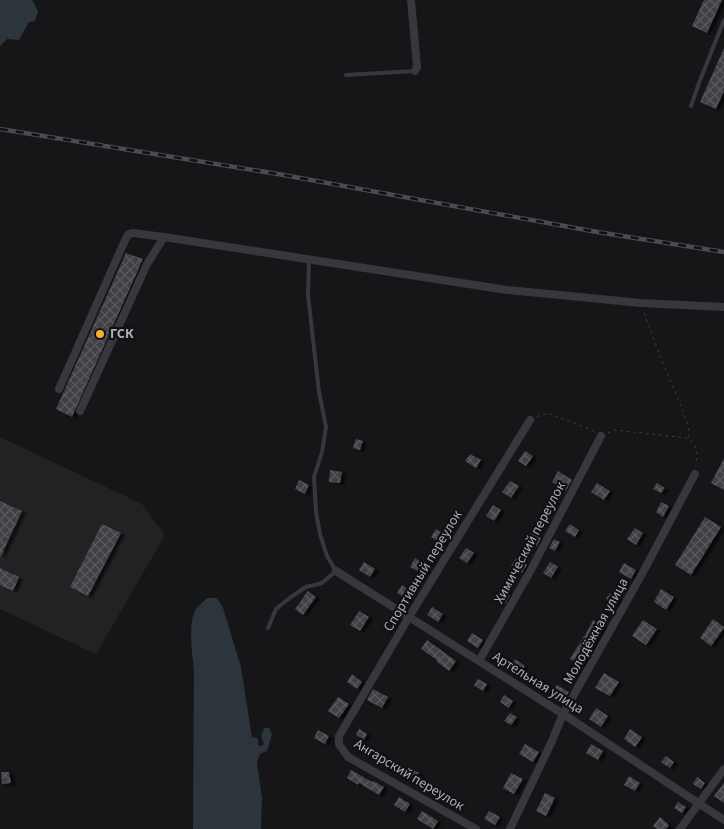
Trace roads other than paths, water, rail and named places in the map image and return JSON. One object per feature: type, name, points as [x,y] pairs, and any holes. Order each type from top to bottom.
[{"type":"street","points":[[411,0],[417,67],[415,71]]},
{"type":"street","points":[[59,389],[126,238],[129,234],[133,233],[507,290],[641,303],[724,307]]},
{"type":"street","points":[[80,411],[147,264],[164,237]]},
{"type":"street","name":"Спортивный переулок","points":[[339,736],[409,617],[530,420]]},
{"type":"street","name":"Химический переулок","points":[[479,661],[532,568],[601,436]]},
{"type":"street","name":"Молодёжная улица","points":[[510,829],[564,714],[695,474]]},
{"type":"street","name":"Артельная улица","points":[[336,571],[564,714],[724,820]]},
{"type":"street","name":"Ангарский переулок","points":[[339,736],[339,744],[348,757],[476,829]]},
{"type":"street","points":[[680,829],[724,768]]},
{"type":"lane","points":[[691,106],[724,20]]},
{"type":"lane","points":[[346,75],[415,71]]},
{"type":"lane","points":[[268,628],[276,610],[291,597],[306,587],[322,583],[336,571],[327,556],[316,512],[314,477],[322,452],[326,427],[319,392],[308,294],[309,260]]},
{"type":"railway","points":[[0,129],[278,174],[597,232],[724,252]]},
{"type":"place","name":"ГСК","points":[[100,334]]}]
